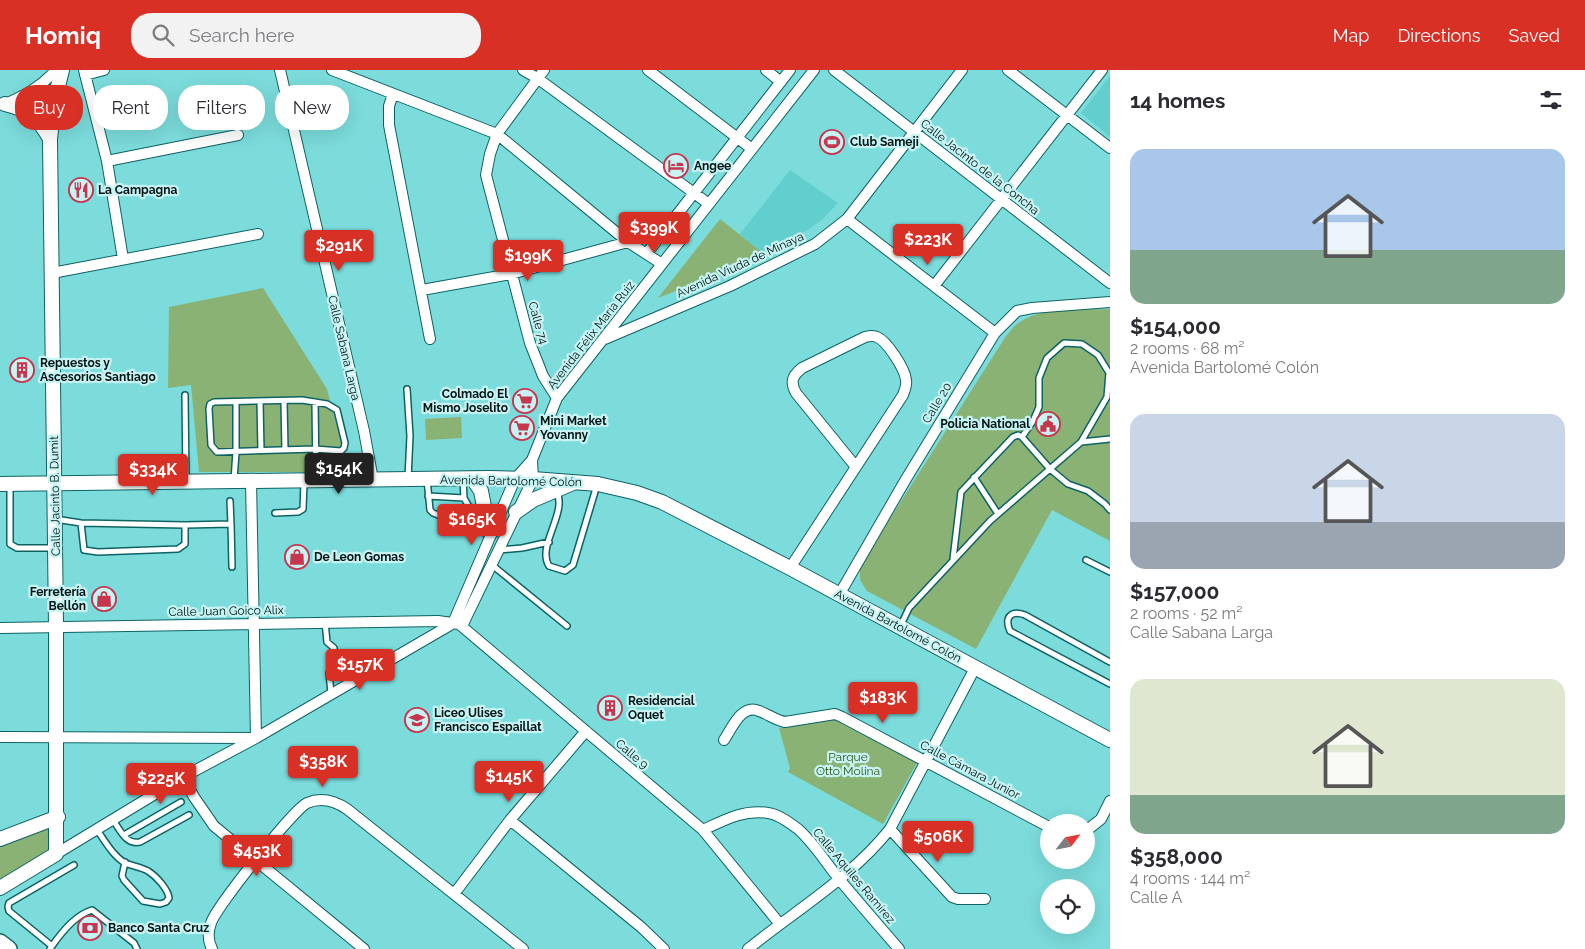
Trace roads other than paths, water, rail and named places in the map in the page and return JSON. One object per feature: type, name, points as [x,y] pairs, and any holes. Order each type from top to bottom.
[{"type":"main road","name":"Calle Jacinto B. Dumit","points":[[58,85],[62,70]]},
{"type":"main road","points":[[2,105],[22,109],[32,114],[43,126],[50,139]]},
{"type":"main road","name":"Calle Jacinto B. Dumit","points":[[51,130],[58,817],[56,854]]},
{"type":"main road","name":"Avenida Bartolomé Colón","points":[[5,484],[514,478],[598,484],[637,493],[662,502],[790,568],[1110,740]]},
{"type":"main road","points":[[468,479],[482,491],[491,533]]},
{"type":"main road","points":[[516,512],[528,503],[575,482]]},
{"type":"main road","points":[[0,839],[58,817]]},
{"type":"main road","points":[[0,888],[56,854]]},
{"type":"main road","points":[[0,942],[9,949]]},
{"type":"street","points":[[2,105],[35,90],[56,70]]},
{"type":"street","points":[[104,70],[85,72],[107,161],[123,259]]},
{"type":"street","name":"Calle Sabana Larga","points":[[280,70],[364,431],[373,480]]},
{"type":"street","points":[[332,70],[497,134],[628,242],[662,264]]},
{"type":"street","points":[[523,70],[541,74],[693,194],[709,204]]},
{"type":"street","points":[[648,70],[752,149]]},
{"type":"street","points":[[766,70],[781,82]]},
{"type":"street","points":[[647,253],[790,70]]},
{"type":"street","name":"Avenida Félix María Ruiz","points":[[514,478],[532,460],[557,398],[814,70]]},
{"type":"street","name":"Calle Jacinto de la Concha","points":[[834,70],[1110,283]]},
{"type":"street","name":"Avenida Viuda de Minaya","points":[[603,340],[738,282],[816,244],[847,219],[962,70]]},
{"type":"street","points":[[1008,70],[1110,148]]},
{"type":"street","points":[[934,286],[1102,70]]},
{"type":"street","name":"Calle 74","points":[[541,74],[497,134],[486,174],[530,343],[543,376],[557,398]]},
{"type":"street","points":[[394,94],[389,106],[389,125],[422,290],[430,340]]},
{"type":"street","points":[[2,105],[15,101]]},
{"type":"street","points":[[107,161],[238,135]]},
{"type":"street","points":[[847,219],[995,333]]},
{"type":"street","points":[[52,273],[258,234]]},
{"type":"street","points":[[422,290],[512,274],[628,242]]},
{"type":"street","name":"Calle 20","points":[[839,594],[995,333],[1017,311],[1032,308],[1110,302]]},
{"type":"street","points":[[790,568],[898,405],[906,386],[903,370],[886,344],[871,336],[865,337],[802,368],[792,379],[792,386],[796,393],[856,467]]},
{"type":"street","name":"Avenida Félix María Ruiz","points":[[532,460],[533,479]]},
{"type":"street","points":[[456,624],[514,478]]},
{"type":"street","points":[[56,854],[182,777],[256,738],[456,624],[491,564],[533,479]]},
{"type":"street","points":[[251,481],[256,738]]},
{"type":"street","name":"Calle Juan Goico Alix","points":[[0,628],[438,621],[456,624]]},
{"type":"street","name":"Calle 9","points":[[456,624],[703,830],[779,923]]},
{"type":"street","points":[[748,949],[779,923],[840,879],[868,855],[890,829],[975,668]]},
{"type":"street","name":"Calle Cámara Junior","points":[[724,740],[741,714],[748,709],[757,710],[785,722],[835,714],[1040,822]]},
{"type":"street","points":[[454,894],[510,820],[586,731]]},
{"type":"street","points":[[0,737],[256,738]]},
{"type":"street","points":[[182,777],[214,826],[364,949]]},
{"type":"street","points":[[212,949],[209,941],[209,929],[216,912],[298,809],[312,801],[330,801],[338,803],[347,809],[523,949]]},
{"type":"street","points":[[1095,824],[1101,819],[1110,802]]},
{"type":"street","name":"Calle Aquiles Ramírez","points":[[703,830],[737,814],[755,812],[770,813],[786,821],[799,830],[899,949]]},
{"type":"street","points":[[510,820],[641,927],[664,949]]},
{"type":"street","points":[[890,829],[952,897],[958,899],[985,899]]},
{"type":"lane","points":[[900,627],[909,608],[998,514],[1081,442],[1107,397],[1109,373],[1098,355],[1082,344],[1064,344],[1047,358],[1039,378],[1039,407],[1033,421],[1022,437]]},
{"type":"lane","points":[[407,389],[410,436],[408,479]]},
{"type":"lane","points":[[185,395],[186,481]]},
{"type":"lane","points":[[284,400],[285,450]]},
{"type":"lane","points":[[284,400],[327,404],[337,410],[345,443],[344,448],[341,451],[315,449],[217,452],[210,445],[210,404],[214,402],[284,400]]},
{"type":"lane","points":[[260,401],[261,451]]},
{"type":"lane","points":[[234,480],[236,402]]},
{"type":"lane","points":[[274,513],[298,512],[303,509],[315,449],[315,402]]},
{"type":"lane","points":[[953,560],[959,497],[964,486],[1013,437],[1018,435],[1022,437],[1050,469],[1068,484],[1088,490],[1110,510]]},
{"type":"lane","points":[[1081,442],[1110,439]]},
{"type":"lane","points":[[974,477],[998,514]]},
{"type":"lane","points":[[427,479],[431,512],[441,516]]},
{"type":"lane","points":[[468,479],[464,498],[468,505],[467,524],[491,533]]},
{"type":"lane","points":[[5,484],[10,544],[17,548],[56,548]]},
{"type":"lane","points":[[555,491],[558,498],[558,507],[546,558],[549,566],[565,571],[573,565],[598,484]]},
{"type":"lane","points":[[428,496],[464,498]]},
{"type":"lane","points":[[230,501],[232,567]]},
{"type":"lane","points":[[54,519],[80,522],[185,525],[231,524]]},
{"type":"lane","points":[[80,522],[84,550],[98,552],[178,549],[184,544],[185,525]]},
{"type":"lane","points":[[498,550],[522,548],[549,542]]},
{"type":"lane","points":[[1086,560],[1110,572]]},
{"type":"lane","points":[[491,564],[568,626]]},
{"type":"lane","points":[[1110,662],[1018,612],[1012,614],[1008,620],[1010,631],[1110,684]]},
{"type":"lane","points":[[325,622],[327,642],[334,648],[334,659],[328,673],[332,694]]},
{"type":"lane","points":[[124,835],[181,802]]},
{"type":"lane","points":[[112,820],[130,843],[140,842],[189,814]]},
{"type":"lane","points":[[96,830],[112,850],[125,862],[148,871],[157,880],[168,892],[169,898],[166,902],[160,904],[143,902],[122,876],[125,862]]},
{"type":"lane","points":[[74,866],[10,904],[8,907],[9,911],[51,947],[83,912],[92,910],[134,943],[137,949]]},
{"type":"place","name":"Club Sameji","points":[[832,142]]},
{"type":"place","name":"Angee","points":[[676,166]]},
{"type":"place","name":"La Campagna","points":[[81,190]]},
{"type":"place","name":"Repuestos y Ascesorios Santiago","points":[[22,370]]},
{"type":"place","name":"Colmado El Mismo Joselito","points":[[525,401]]},
{"type":"place","name":"Policia National","points":[[1048,424]]},
{"type":"place","name":"Mini Market Yovanny","points":[[522,428]]},
{"type":"place","name":"De Leon Gomas","points":[[297,557]]},
{"type":"place","name":"Ferretería Bellón","points":[[104,599]]},
{"type":"place","name":"Residencial Oquet","points":[[610,708]]},
{"type":"place","name":"Liceo Ulises Francisco Espaillat","points":[[417,720]]},
{"type":"place","name":"Banco Santa Cruz","points":[[90,928]]},
{"type":"park label","name":"Parque Otto Molina","points":[[848,764]]}]
